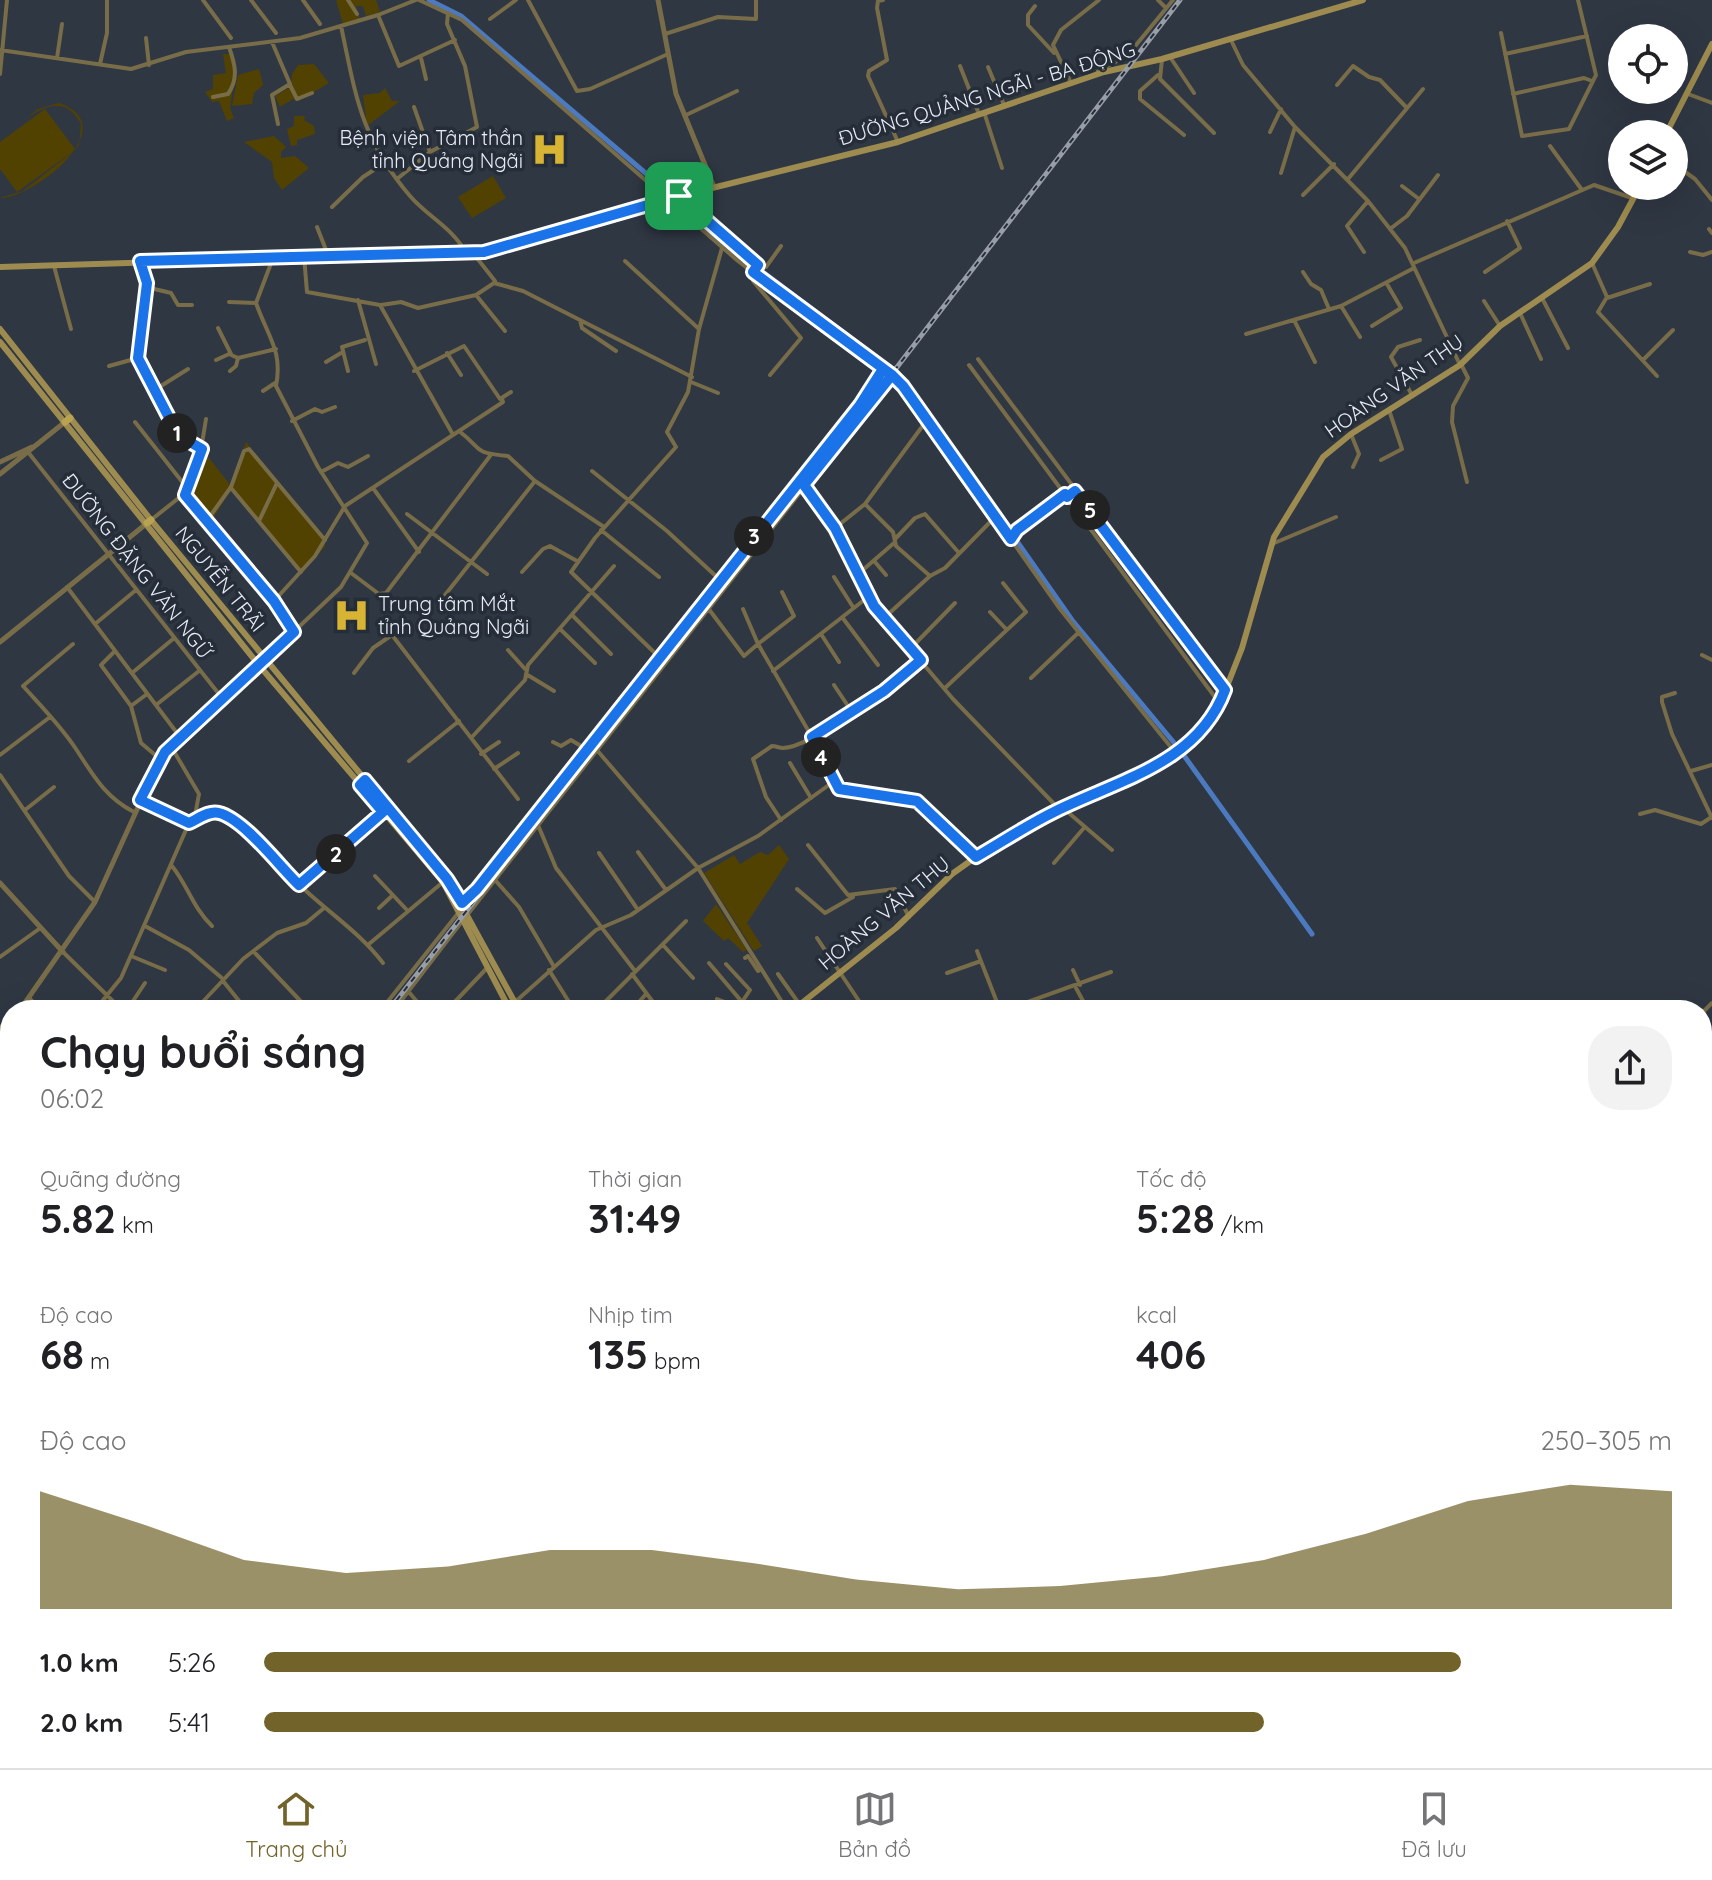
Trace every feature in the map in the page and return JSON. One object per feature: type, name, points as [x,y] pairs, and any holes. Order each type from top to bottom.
[{"type":"main road","name":"ĐƯỜNG QUẢNG NGÃI - BA ĐỘNG","points":[[0,267],[469,253],[679,196],[898,142],[982,116],[1071,83],[1363,0]]},
{"type":"main road","points":[[1688,94],[1712,44]]},
{"type":"main road","name":"HOÀNG VĂN THỤ","points":[[806,1000],[909,917],[952,874],[976,857],[1061,809],[1139,776],[1176,753],[1205,729],[1220,704],[1255,608],[1271,544],[1323,457],[1351,434],[1460,365],[1500,326],[1592,263],[1632,200]]},
{"type":"main road","name":"NGUYỄN TRÃI","points":[[0,329],[68,420],[262,662],[362,783],[447,879],[462,903],[505,1000]]},
{"type":"main road","name":"NGUYỄN TRÃI","points":[[0,342],[68,420]]},
{"type":"main road","name":"NGUYỄN TRÃI","points":[[362,783],[443,882],[514,1000]]},
{"type":"street","points":[[0,74],[7,0]]},
{"type":"street","points":[[100,64],[107,33],[107,0]]},
{"type":"street","points":[[203,0],[231,38]]},
{"type":"street","points":[[251,0],[276,33]]},
{"type":"street","points":[[303,0],[320,24]]},
{"type":"street","points":[[348,0],[357,14]]},
{"type":"street","points":[[1,50],[100,64],[120,70],[149,65],[186,52],[272,41],[341,26],[421,0],[448,13],[722,248],[756,268],[766,267],[781,246]]},
{"type":"street","points":[[490,19],[516,0]]},
{"type":"street","points":[[528,0],[577,91],[590,89],[670,53]]},
{"type":"street","points":[[658,0],[676,94],[714,187]]},
{"type":"street","points":[[665,34],[718,17],[756,19],[756,0]]},
{"type":"street","points":[[883,0],[878,1],[877,8],[887,60],[869,71],[868,76],[898,142]]},
{"type":"street","points":[[1071,83],[1054,53],[1053,45],[1061,30],[1099,0]]},
{"type":"street","points":[[1158,0],[1166,8]]},
{"type":"street","points":[[1090,78],[1127,56],[1173,0]]},
{"type":"street","points":[[1501,33],[1522,136],[1569,129],[1596,75],[1578,0]]},
{"type":"street","points":[[1035,6],[1028,15],[1028,25],[1041,43],[1054,53]]},
{"type":"street","points":[[397,179],[430,152],[477,127],[465,66],[447,24],[448,13]]},
{"type":"street","points":[[378,15],[399,66],[455,40]]},
{"type":"street","points":[[57,58],[62,24]]},
{"type":"street","points":[[341,26],[365,126],[383,164],[421,207],[457,237],[496,283],[523,291],[718,393]]},
{"type":"street","points":[[1505,54],[1587,36]]},
{"type":"street","points":[[146,38],[149,65]]},
{"type":"street","points":[[1230,38],[1243,65],[1295,127],[1368,201],[1414,266],[1468,378],[1453,406],[1452,422],[1467,482]]},
{"type":"street","points":[[272,41],[297,99],[312,93]]},
{"type":"street","points":[[213,97],[228,94],[234,82],[236,65],[229,47]]},
{"type":"street","points":[[1170,57],[1194,93]]},
{"type":"street","points":[[421,58],[426,79]]},
{"type":"street","points":[[1162,59],[1159,74],[1140,91],[1140,99],[1184,135]]},
{"type":"street","points":[[960,66],[1002,168]]},
{"type":"street","points":[[1337,85],[1353,66],[1369,77],[1380,80],[1407,108]]},
{"type":"street","points":[[988,67],[1005,108]]},
{"type":"street","points":[[1159,74],[1174,95],[1214,133]]},
{"type":"street","points":[[1513,94],[1584,78],[1593,81]]},
{"type":"street","points":[[278,124],[272,95],[290,85]]},
{"type":"street","points":[[1348,179],[1423,89]]},
{"type":"street","points":[[686,115],[737,91]]},
{"type":"street","points":[[1688,94],[1712,103]]},
{"type":"street","points":[[414,107],[430,152]]},
{"type":"street","points":[[1270,132],[1281,109]]},
{"type":"street","points":[[1281,173],[1295,127]]},
{"type":"street","points":[[1550,146],[1582,190]]},
{"type":"street","points":[[332,207],[363,177],[383,164]]},
{"type":"street","points":[[1303,195],[1334,164]]},
{"type":"street","points":[[1688,174],[1712,200]]},
{"type":"street","points":[[1390,229],[1420,200],[1438,175]]},
{"type":"street","points":[[1246,334],[1341,306],[1507,221],[1582,190],[1599,185],[1608,189]]},
{"type":"street","points":[[1402,186],[1420,200]]},
{"type":"street","points":[[679,196],[756,268],[892,375],[1079,633],[1176,753]]},
{"type":"street","points":[[1364,252],[1347,226],[1368,201]]},
{"type":"street","points":[[1485,272],[1520,248],[1507,221]]},
{"type":"street","points":[[317,227],[328,255]]},
{"type":"street","points":[[659,656],[594,590],[571,572],[602,528],[676,447],[667,432],[691,379],[699,329],[722,248]]},
{"type":"street","points":[[1690,252],[1702,255],[1712,252]]},
{"type":"street","points":[[304,256],[307,292]]},
{"type":"street","points":[[263,391],[280,376],[276,349],[256,303],[273,258]]},
{"type":"street","points":[[140,261],[146,287],[138,358],[178,435],[202,449]]},
{"type":"street","points":[[625,261],[699,329]]},
{"type":"street","points":[[1592,263],[1607,298]]},
{"type":"street","points":[[53,264],[71,329]]},
{"type":"street","points":[[756,268],[753,281],[801,338],[770,375]]},
{"type":"street","points":[[1303,272],[1311,284],[1321,290],[1329,309]]},
{"type":"street","points":[[298,292],[380,305],[401,302],[418,308],[476,295],[496,283]]},
{"type":"street","points":[[1372,326],[1401,308],[1387,284]]},
{"type":"street","points":[[1650,284],[1607,298],[1598,312],[1657,376]]},
{"type":"street","points":[[146,287],[171,293],[178,305],[192,305]]},
{"type":"street","points":[[476,295],[505,331]]},
{"type":"street","points":[[1542,298],[1568,348]]},
{"type":"street","points":[[358,300],[366,340],[376,364]]},
{"type":"street","points":[[1484,301],[1500,326]]},
{"type":"street","points":[[229,302],[256,303]]},
{"type":"street","points":[[380,305],[414,371],[452,433]]},
{"type":"street","points":[[1341,306],[1360,337]]},
{"type":"street","points":[[1520,313],[1541,359]]},
{"type":"street","points":[[580,320],[582,328],[616,351]]},
{"type":"street","points":[[1294,320],[1315,362]]},
{"type":"street","points":[[218,328],[231,354],[238,358],[276,349]]},
{"type":"street","points":[[1643,360],[1673,330]]},
{"type":"street","points":[[348,371],[342,352],[344,346],[366,340]]},
{"type":"street","points":[[1412,395],[1391,353],[1420,340]]},
{"type":"street","points":[[414,371],[465,346],[502,399]]},
{"type":"street","points":[[326,362],[342,352]]},
{"type":"street","points":[[447,353],[461,375]]},
{"type":"street","points":[[216,360],[231,354]]},
{"type":"street","points":[[109,366],[138,358]]},
{"type":"street","points":[[230,371],[236,366],[238,358]]},
{"type":"street","points":[[978,359],[1225,690]]},
{"type":"street","points":[[969,365],[1220,704]]},
{"type":"street","points":[[153,391],[188,369]]},
{"type":"street","points":[[462,903],[477,889],[719,579],[860,405],[883,369]]},
{"type":"street","points":[[401,1000],[892,375]]},
{"type":"street","points":[[30,999],[95,902],[160,759],[325,604],[351,573],[367,543],[321,472],[275,383]]},
{"type":"street","points":[[274,601],[325,540],[345,506],[503,402],[502,399],[511,392]]},
{"type":"street","points":[[292,421],[315,409],[322,412],[335,407]]},
{"type":"street","points":[[1381,460],[1402,449],[1389,410]]},
{"type":"street","points":[[0,642],[185,495],[202,449],[206,419]]},
{"type":"street","points":[[0,474],[68,420]]},
{"type":"street","points":[[835,528],[865,504],[927,420]]},
{"type":"street","points":[[135,422],[187,488]]},
{"type":"street","points":[[459,431],[477,451],[490,456],[508,456],[535,481],[602,528],[659,577]]},
{"type":"street","points":[[1351,434],[1359,454],[1353,467]]},
{"type":"street","points":[[0,462],[37,445]]},
{"type":"street","points":[[208,519],[231,487],[244,451],[249,449],[325,540]]},
{"type":"street","name":"ĐƯỜNG ĐẶNG VĂN NGỮ","points":[[28,452],[222,698]]},
{"type":"street","points":[[321,472],[338,463],[348,467],[368,456]]},
{"type":"street","points":[[351,573],[374,591],[384,594],[490,456]]},
{"type":"street","points":[[592,471],[667,531],[719,579]]},
{"type":"street","points":[[445,595],[535,481]]},
{"type":"street","points":[[259,521],[277,483]]},
{"type":"street","points":[[804,485],[835,528],[868,597],[884,618],[944,688],[1061,809],[1112,850]]},
{"type":"street","points":[[231,487],[301,572]]},
{"type":"street","points":[[373,488],[419,552]]},
{"type":"street","points":[[1011,539],[1017,530],[1075,491]]},
{"type":"street","points":[[185,495],[274,601],[294,632]]},
{"type":"street","points":[[865,504],[930,576]]},
{"type":"street","points":[[407,514],[487,574]]},
{"type":"street","points":[[857,575],[915,518],[925,514],[959,553]]},
{"type":"street","points":[[884,618],[930,576],[945,568],[995,517]]},
{"type":"street","points":[[1271,544],[1336,517]]},
{"type":"street","points":[[522,572],[543,549],[550,546],[577,561]]},
{"type":"street","points":[[874,561],[886,575]]},
{"type":"street","points":[[472,737],[525,680],[526,671],[614,566]]},
{"type":"street","points":[[834,577],[853,607]]},
{"type":"street","points":[[944,688],[1027,610],[1003,583]]},
{"type":"street","points":[[67,587],[180,737]]},
{"type":"street","points":[[95,624],[136,590]]},
{"type":"street","points":[[708,608],[744,656],[794,616],[782,592]]},
{"type":"street","points":[[773,671],[868,597]]},
{"type":"street","points":[[911,648],[955,603]]},
{"type":"street","points":[[743,609],[758,644],[812,737],[833,782],[846,793],[917,801],[976,857]]},
{"type":"street","points":[[990,612],[1006,629]]},
{"type":"street","points":[[573,616],[611,654]]},
{"type":"street","points":[[842,617],[878,665]]},
{"type":"street","points":[[560,629],[595,663]]},
{"type":"street","points":[[1031,678],[1079,633]]},
{"type":"street","points":[[354,673],[390,634],[518,799]]},
{"type":"street","points":[[821,634],[839,662]]},
{"type":"street","points":[[132,673],[174,639]]},
{"type":"street","points":[[73,644],[23,686],[107,794],[134,812]]},
{"type":"street","points":[[508,650],[526,671],[554,691]]},
{"type":"street","points":[[115,651],[101,665],[131,706],[141,743],[160,759]]},
{"type":"street","points":[[1702,655],[1712,660]]},
{"type":"street","points":[[781,820],[766,797],[752,761],[772,746],[784,748],[812,737],[899,680],[921,660]]},
{"type":"street","points":[[156,705],[199,671]]},
{"type":"street","points":[[834,685],[852,712]]},
{"type":"street","points":[[1640,814],[1655,810],[1701,824],[1711,818],[1672,734],[1661,699],[1675,693]]},
{"type":"street","points":[[131,706],[147,694]]},
{"type":"street","points":[[0,755],[50,717]]},
{"type":"street","points":[[409,761],[459,721]]},
{"type":"street","points":[[553,742],[561,746],[571,740],[586,749]]},
{"type":"street","points":[[481,754],[499,742]]},
{"type":"street","points":[[104,1000],[131,956],[192,822],[199,794],[171,746]]},
{"type":"street","points":[[596,749],[698,868],[781,1000]]},
{"type":"street","points":[[494,769],[518,753]]},
{"type":"street","points":[[790,763],[811,798]]},
{"type":"street","points":[[1691,772],[1712,765]]},
{"type":"street","points":[[0,775],[69,876],[95,902]]},
{"type":"street","points":[[517,1000],[553,965],[604,927],[638,910],[698,868],[781,820],[833,782]]},
{"type":"street","points":[[25,810],[54,787]]},
{"type":"street","points":[[140,800],[192,822]]},
{"type":"street","points":[[299,885],[383,812]]},
{"type":"street","points":[[192,822],[209,813],[222,814],[263,847],[324,908],[369,944],[383,963]]},
{"type":"street","points":[[538,825],[556,868],[604,927],[651,1000]]},
{"type":"street","points":[[1054,863],[1083,829]]},
{"type":"street","points":[[808,845],[847,894],[855,896]]},
{"type":"street","points":[[638,852],[666,890]]},
{"type":"street","points":[[599,853],[638,910]]},
{"type":"street","points":[[171,865],[185,883],[196,910],[212,926]]},
{"type":"street","points":[[375,876],[407,910]]},
{"type":"street","points":[[495,880],[519,907],[553,965]]},
{"type":"street","points":[[369,944],[443,882]]},
{"type":"street","points":[[0,883],[39,929],[112,1000]]},
{"type":"street","points":[[797,889],[825,913],[855,896],[895,889],[909,917]]},
{"type":"street","points":[[379,908],[393,895]]},
{"type":"street","points":[[204,1000],[277,933],[306,923],[324,908]]},
{"type":"street","points":[[389,1000],[459,912]]},
{"type":"street","points":[[607,1000],[686,921]]},
{"type":"street","points":[[145,926],[189,950],[223,980],[239,1000]]},
{"type":"street","points":[[0,957],[39,929]]},
{"type":"street","points":[[817,938],[859,1000]]},
{"type":"street","points":[[663,945],[693,978]]},
{"type":"street","points":[[977,951],[998,1000]]},
{"type":"street","points":[[254,952],[300,1000]]},
{"type":"street","points":[[131,956],[165,970]]},
{"type":"street","points":[[745,958],[748,956],[758,971],[761,969]]},
{"type":"street","points":[[947,973],[981,961]]},
{"type":"street","points":[[709,963],[738,1000]]},
{"type":"street","points":[[726,964],[750,990],[744,1000]]},
{"type":"street","points":[[457,1000],[488,967]]},
{"type":"street","points":[[549,970],[568,1000]]},
{"type":"street","points":[[1073,970],[1084,1000]]},
{"type":"street","points":[[1039,1000],[1111,972]]},
{"type":"street","points":[[787,974],[779,977],[796,1000]]},
{"type":"street","points":[[132,1000],[145,983]]},
{"type":"street","points":[[408,991],[416,1000]]},
{"type":"street","points":[[641,1000],[646,994]]},
{"type":"street","points":[[717,999],[722,1000]]},
{"type":"shaded area","points":[[336,0],[376,0],[380,12],[366,16],[363,6],[356,6],[360,19],[343,24]]},
{"type":"shaded area","points":[[223,54],[231,54],[235,74],[230,108],[234,118],[227,121],[219,101],[212,102],[205,92],[213,89],[213,75],[226,73]]},
{"type":"shaded area","points":[[314,64],[329,83],[299,101],[293,99],[280,107],[275,96],[291,87],[292,74],[298,65]]},
{"type":"shaded area","points":[[259,69],[263,85],[254,93],[252,104],[232,106],[238,75]]},
{"type":"shaded area","points":[[385,88],[392,101],[400,101],[367,126],[363,95],[380,93]]},
{"type":"shaded area","points":[[59,103],[77,114],[83,128],[80,138],[81,124],[72,112],[52,106],[21,123],[38,109]]},
{"type":"shaded area","points":[[45,109],[75,148],[17,192],[0,169],[0,142]]},
{"type":"shaded area","points":[[294,116],[305,116],[304,120],[314,126],[315,134],[297,140],[297,145],[291,146],[287,129],[294,126]]},
{"type":"shaded area","points":[[274,136],[286,147],[281,152],[281,158],[295,156],[309,168],[282,190],[274,178],[272,162],[244,142]]},
{"type":"shaded area","points":[[71,153],[67,160],[23,191]]},
{"type":"shaded area","points":[[493,176],[506,198],[472,218],[458,197]]},
{"type":"shaded area","points":[[246,442],[325,540],[325,547],[301,572],[232,488],[214,517],[208,519],[185,495],[197,472],[202,449],[231,486]]},
{"type":"shaded area","points":[[779,845],[789,859],[747,923],[762,946],[754,951],[704,873],[734,855],[740,864],[760,852],[768,855]]},
{"type":"shaded area","points":[[716,904],[747,950],[743,952],[728,938],[724,941],[703,921]]},
{"type":"waterway","points":[[429,0],[461,16],[669,193]]},
{"type":"waterway","points":[[684,208],[707,230],[894,371],[910,388],[1072,620],[1180,750],[1312,934]]},
{"type":"railway","points":[[397,1000],[888,372],[894,371],[1180,0]]},
{"type":"place","name":"Bệnh viện Tâm thần tỉnh Quảng Ngãi","points":[[549,149]]},
{"type":"place","name":"Trung tâm Mắt tỉnh Quảng Ngãi","points":[[352,616]]},
{"type":"route","points":[[679,196],[484,252],[140,261],[147,283],[138,358],[178,435],[202,449],[185,495],[195,503],[274,601],[294,632],[165,752],[140,800],[189,823],[209,813],[222,814],[263,847],[299,885],[383,812],[360,785],[365,780],[447,879],[462,903],[477,889],[719,579],[860,405],[880,378],[883,369],[892,375],[804,485],[835,528],[874,606],[921,660],[884,691],[812,737],[839,789],[846,793],[917,801],[930,810],[976,857],[1059,809],[1139,776],[1180,750],[1205,729],[1225,690],[1075,491],[1067,497],[1065,494],[1017,530],[1011,539],[903,386],[892,375],[848,346],[753,272],[758,265],[679,196]]}]
